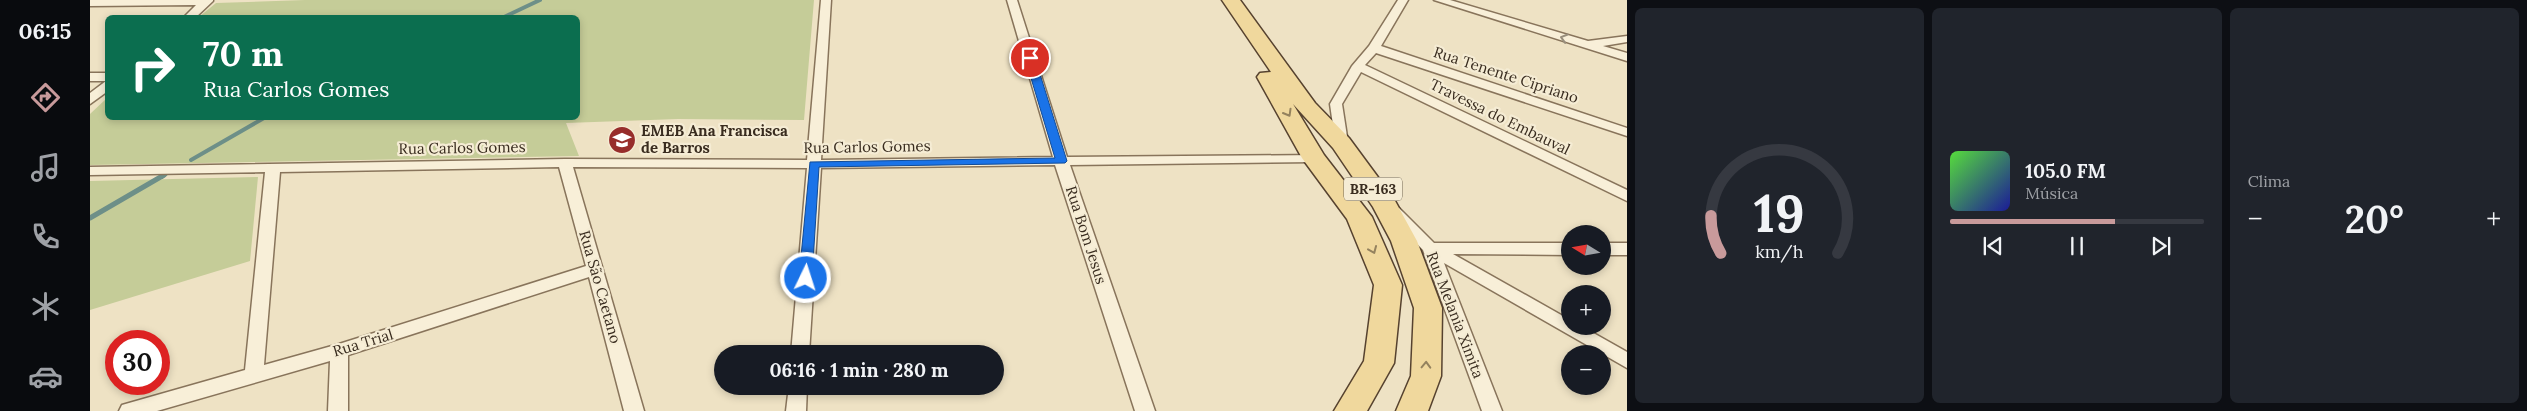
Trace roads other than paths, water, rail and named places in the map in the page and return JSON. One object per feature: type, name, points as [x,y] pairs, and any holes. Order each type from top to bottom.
[{"type":"main road","name":"BR-163","points":[[1212,0],[1270,82],[1314,158],[1360,217],[1388,285],[1380,363],[1350,411]]},
{"type":"main road","name":"BR-163","points":[[1231,0],[1307,108],[1341,143],[1385,205],[1404,240],[1428,308],[1426,376],[1412,411]]},
{"type":"main road","points":[[1314,158],[1331,158],[1343,155],[1341,143]]},
{"type":"street","points":[[801,345],[826,0]]},
{"type":"street","name":"Rua Bom Jesus","points":[[1012,0],[1061,161],[1145,411]]},
{"type":"street","points":[[1307,108],[1324,109],[1336,104],[1358,66],[1374,48],[1403,0]]},
{"type":"street","points":[[1439,0],[1627,57]]},
{"type":"street","points":[[90,3],[208,1]]},
{"type":"street","points":[[192,15],[208,1]]},
{"type":"street","points":[[1588,45],[1627,39]]},
{"type":"street","name":"Rua Tenente Cipriano","points":[[1374,48],[1627,132]]},
{"type":"street","name":"Travessa do Embauval","points":[[1358,66],[1627,196]]},
{"type":"street","points":[[90,77],[105,77]]},
{"type":"street","points":[[90,100],[105,87]]},
{"type":"street","points":[[1336,104],[1341,143]]},
{"type":"street","name":"Rua Carlos Gomes","points":[[90,172],[273,167],[565,163],[814,164],[1314,158]]},
{"type":"street","name":"Rua São Caetano","points":[[565,163],[634,411]]},
{"type":"street","points":[[254,374],[273,167]]},
{"type":"street","name":"Rua Melania Ximita","points":[[1385,205],[1398,215],[1430,248],[1492,411]]},
{"type":"street","points":[[1430,248],[1561,249]]},
{"type":"street","points":[[1430,248],[1627,361]]},
{"type":"street","points":[[1611,249],[1627,249]]},
{"type":"street","name":"Rua Trial","points":[[129,411],[339,351],[596,269]]},
{"type":"street","points":[[338,411],[339,351]]},
{"type":"street","points":[[796,411],[797,395]]},
{"type":"waterway","points":[[508,15],[540,0]]},
{"type":"waterway","points":[[191,160],[261,120]]},
{"type":"waterway","points":[[162,177],[166,174]]},
{"type":"waterway","points":[[90,218],[164,175]]},
{"type":"place","name":"EMEB Ana Francisca de Barros","points":[[622,140]]}]
